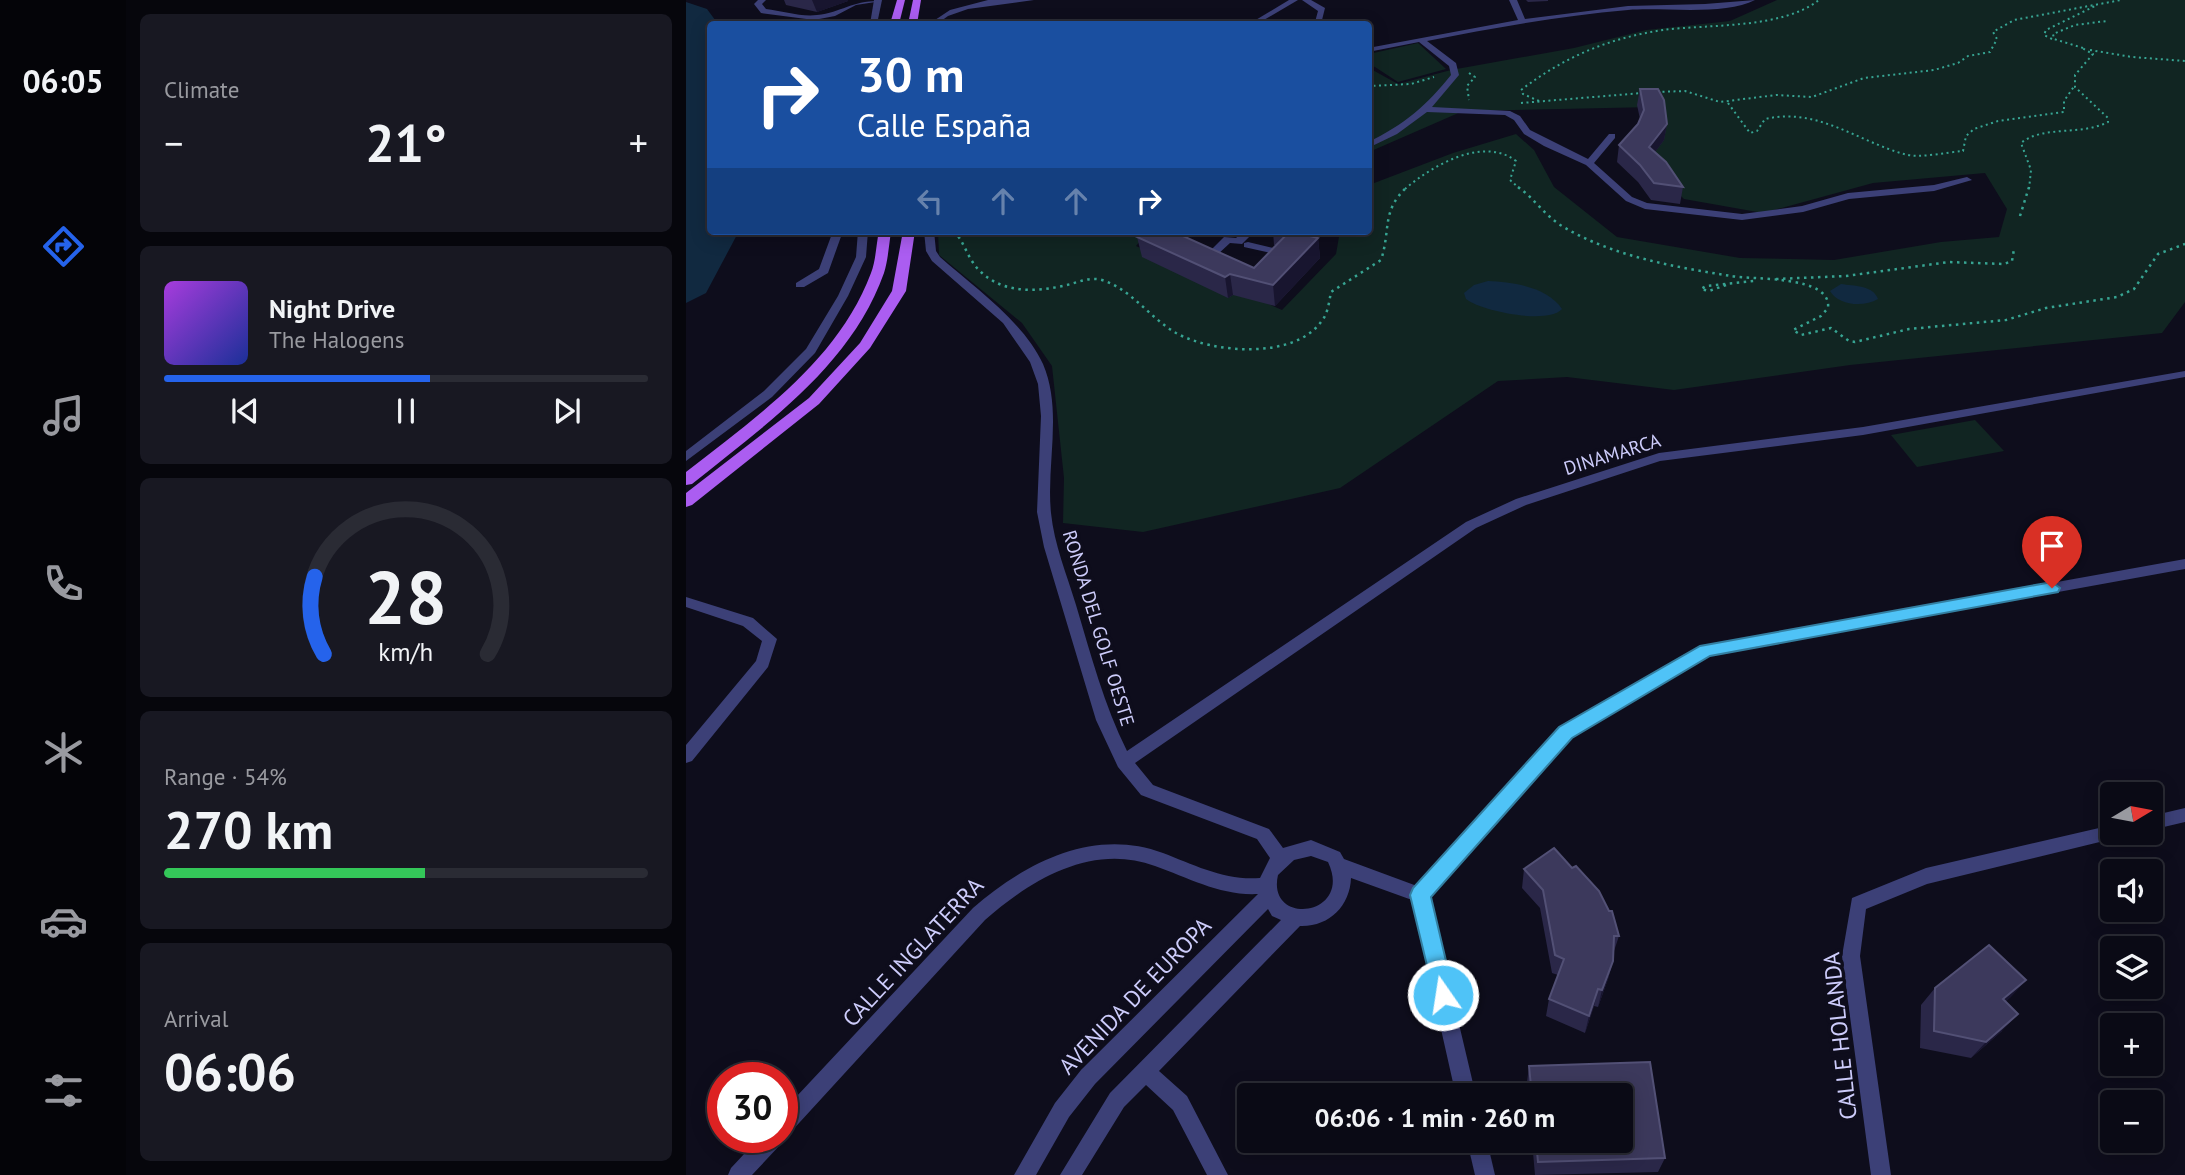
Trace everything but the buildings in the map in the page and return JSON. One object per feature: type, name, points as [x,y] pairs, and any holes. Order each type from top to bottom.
[{"type":"main road","points":[[895,21],[901,0]]},
{"type":"main road","points":[[913,21],[917,0]]},
{"type":"main road","points":[[686,480],[788,398],[839,343],[870,294],[884,250],[885,235]]},
{"type":"main road","points":[[686,501],[814,401],[864,345],[899,291],[908,235]]},
{"type":"street","points":[[762,0],[758,4],[764,11],[801,18],[823,16],[854,3],[878,0],[874,21]]},
{"type":"street","points":[[938,21],[952,12],[991,1],[1030,0]]},
{"type":"street","points":[[1258,21],[1294,0]]},
{"type":"street","points":[[1306,0],[1322,10],[1319,21]]},
{"type":"street","points":[[1513,0],[1523,22]]},
{"type":"street","points":[[1372,49],[1523,22],[1649,6],[1727,5],[1751,0]]},
{"type":"street","points":[[1372,143],[1394,135],[1450,81],[1455,70],[1453,65],[1420,39]]},
{"type":"street","points":[[1422,109],[1507,113],[1547,144],[1589,163],[1629,199],[1645,206],[1723,217],[1772,214],[1849,196],[1934,188],[1967,180]]},
{"type":"street","points":[[1589,163],[1612,136]]},
{"type":"street","points":[[800,285],[824,271],[837,235]]},
{"type":"street","points":[[686,457],[768,394],[811,351],[843,296],[860,257],[863,235]]},
{"type":"street","name":"RONDA DEL GOLF OESTE","points":[[929,235],[931,251],[936,259],[1007,321],[1036,362],[1044,384],[1047,416],[1044,512],[1051,547],[1104,720],[1124,762],[1147,790],[1263,834],[1280,859]]},
{"type":"street","points":[[1230,266],[1210,256],[1228,239],[1238,242],[1246,235]]},
{"type":"street","points":[[1248,245],[1278,252],[1263,267]]},
{"type":"street","name":"DINAMARCA","points":[[1124,762],[1471,525],[1521,502],[1659,457],[1863,431],[2185,374]]},
{"type":"street","points":[[1420,895],[1565,732],[1706,650],[2185,564]]},
{"type":"street","points":[[686,602],[748,622],[770,639],[763,663],[686,756]]},
{"type":"street","points":[[2163,820],[2185,815]]},
{"type":"street","name":"CALLE HOLANDA","points":[[1881,1175],[1851,957],[1858,904],[1926,876],[2100,835]]},
{"type":"street","points":[[1311,848],[1334,857],[1341,866],[1345,877],[1339,899],[1320,915],[1295,918],[1278,909],[1268,890],[1269,876],[1280,859],[1298,849],[1311,848]]},
{"type":"street","name":"CALLE INGLATERRA","points":[[798,1110],[979,914],[1005,889],[1030,874],[1057,862],[1114,852],[1144,855],[1248,889],[1268,890]]},
{"type":"street","points":[[1341,866],[1420,895]]},
{"type":"street","name":"AVENIDA DE EUROPA","points":[[1024,1175],[1062,1110],[1088,1077],[1268,890]]},
{"type":"street","points":[[1420,895],[1463,1083]]},
{"type":"street","points":[[1070,1175],[1117,1100],[1295,918]]},
{"type":"street","points":[[1144,1070],[1180,1103],[1218,1175]]},
{"type":"street","points":[[738,1175],[758,1153]]},
{"type":"street","points":[[1480,1153],[1485,1175]]},
{"type":"path","points":[[1541,101],[1523,94],[1521,90],[1565,61],[1607,42],[1655,32],[1779,19],[1803,11],[1819,0]]},
{"type":"path","points":[[1717,102],[1776,95],[1812,97],[1864,78],[1914,74],[1948,66],[1993,50],[1997,39],[1993,32],[2007,22],[2121,0]]},
{"type":"path","points":[[2111,2],[2087,9],[2044,32],[2048,37],[2060,42],[2105,53],[2185,61]]},
{"type":"path","points":[[2060,42],[2052,37],[2056,32],[2075,24],[2107,21]]},
{"type":"path","points":[[2082,48],[2093,54],[2105,53]]},
{"type":"path","points":[[1729,102],[1727,105],[1750,133],[1757,131],[1765,119],[1783,116],[1841,126],[1906,155],[1959,152],[1965,149],[1964,138],[1967,135],[1988,124],[2064,112],[2064,101],[2075,85],[2075,75],[2079,67],[2093,54]]},
{"type":"path","points":[[1460,73],[1475,77],[1467,86],[1469,100],[1475,103]]},
{"type":"path","points":[[1372,86],[1411,84],[1442,75]]},
{"type":"path","points":[[2020,216],[2032,175],[2022,149],[2024,138],[2035,134],[2083,133],[2108,122],[2108,118],[2085,98],[2075,85]]},
{"type":"path","points":[[1511,103],[1679,90],[1717,102],[1732,110]]},
{"type":"path","points":[[958,235],[971,263],[980,273],[1004,287],[1032,291],[1087,280],[1103,281],[1176,333],[1194,341],[1213,346],[1272,347],[1288,345],[1310,334],[1327,314],[1331,292],[1377,265],[1384,254],[1389,209],[1405,191],[1439,166],[1469,154],[1493,149],[1511,155],[1516,161],[1510,180],[1513,184],[1528,194],[1550,218],[1580,236],[1660,260],[1763,281],[1816,288],[1828,299],[1830,306],[1827,312],[1793,330],[1797,334],[1806,335],[1831,328],[1849,341],[1855,342],[1899,334],[1909,329],[2016,319],[2046,308],[2117,297],[2134,289],[2158,254],[2185,244]]},
{"type":"path","points":[[1726,285],[1709,291],[1701,289],[1706,286],[1846,276],[1949,262],[2004,264],[2012,261],[2014,249]]},
{"type":"green space","points":[[1777,0],[2185,0],[2185,302],[2162,333],[1850,365],[1674,390],[1567,377],[1498,381],[1340,488],[1143,532],[1063,523],[1064,478],[1052,366],[1022,323],[939,255],[938,235],[1146,235],[1136,246],[1282,310],[1336,254],[1339,235],[1372,235],[1372,184],[1453,153],[1516,134],[1534,150],[1554,187],[1617,237],[1740,258],[1834,260],[1941,242],[1999,237],[2007,209],[1985,173],[1873,183],[1763,213],[1684,199],[1645,160],[1654,107],[1463,111],[1372,151],[1372,70],[1398,84],[1451,70],[1574,48],[1646,30],[1730,21]]},
{"type":"green space","points":[[1418,43],[1446,69],[1398,82],[1372,66],[1372,53]]},
{"type":"green space","points":[[1975,420],[2004,451],[1917,467],[1891,435]]},
{"type":"water","points":[[686,2],[707,9],[716,21],[707,21],[707,235],[737,235],[706,293],[686,303]]},
{"type":"water","points":[[1488,281],[1529,287],[1548,295],[1562,309],[1554,314],[1529,316],[1499,312],[1466,299],[1464,293],[1474,285]]},
{"type":"water","points":[[1841,284],[1868,289],[1876,294],[1878,299],[1865,304],[1845,302],[1830,291]]},
{"type":"route","points":[[1443,995],[1420,895],[1565,732],[1706,650],[2052,588]]}]
